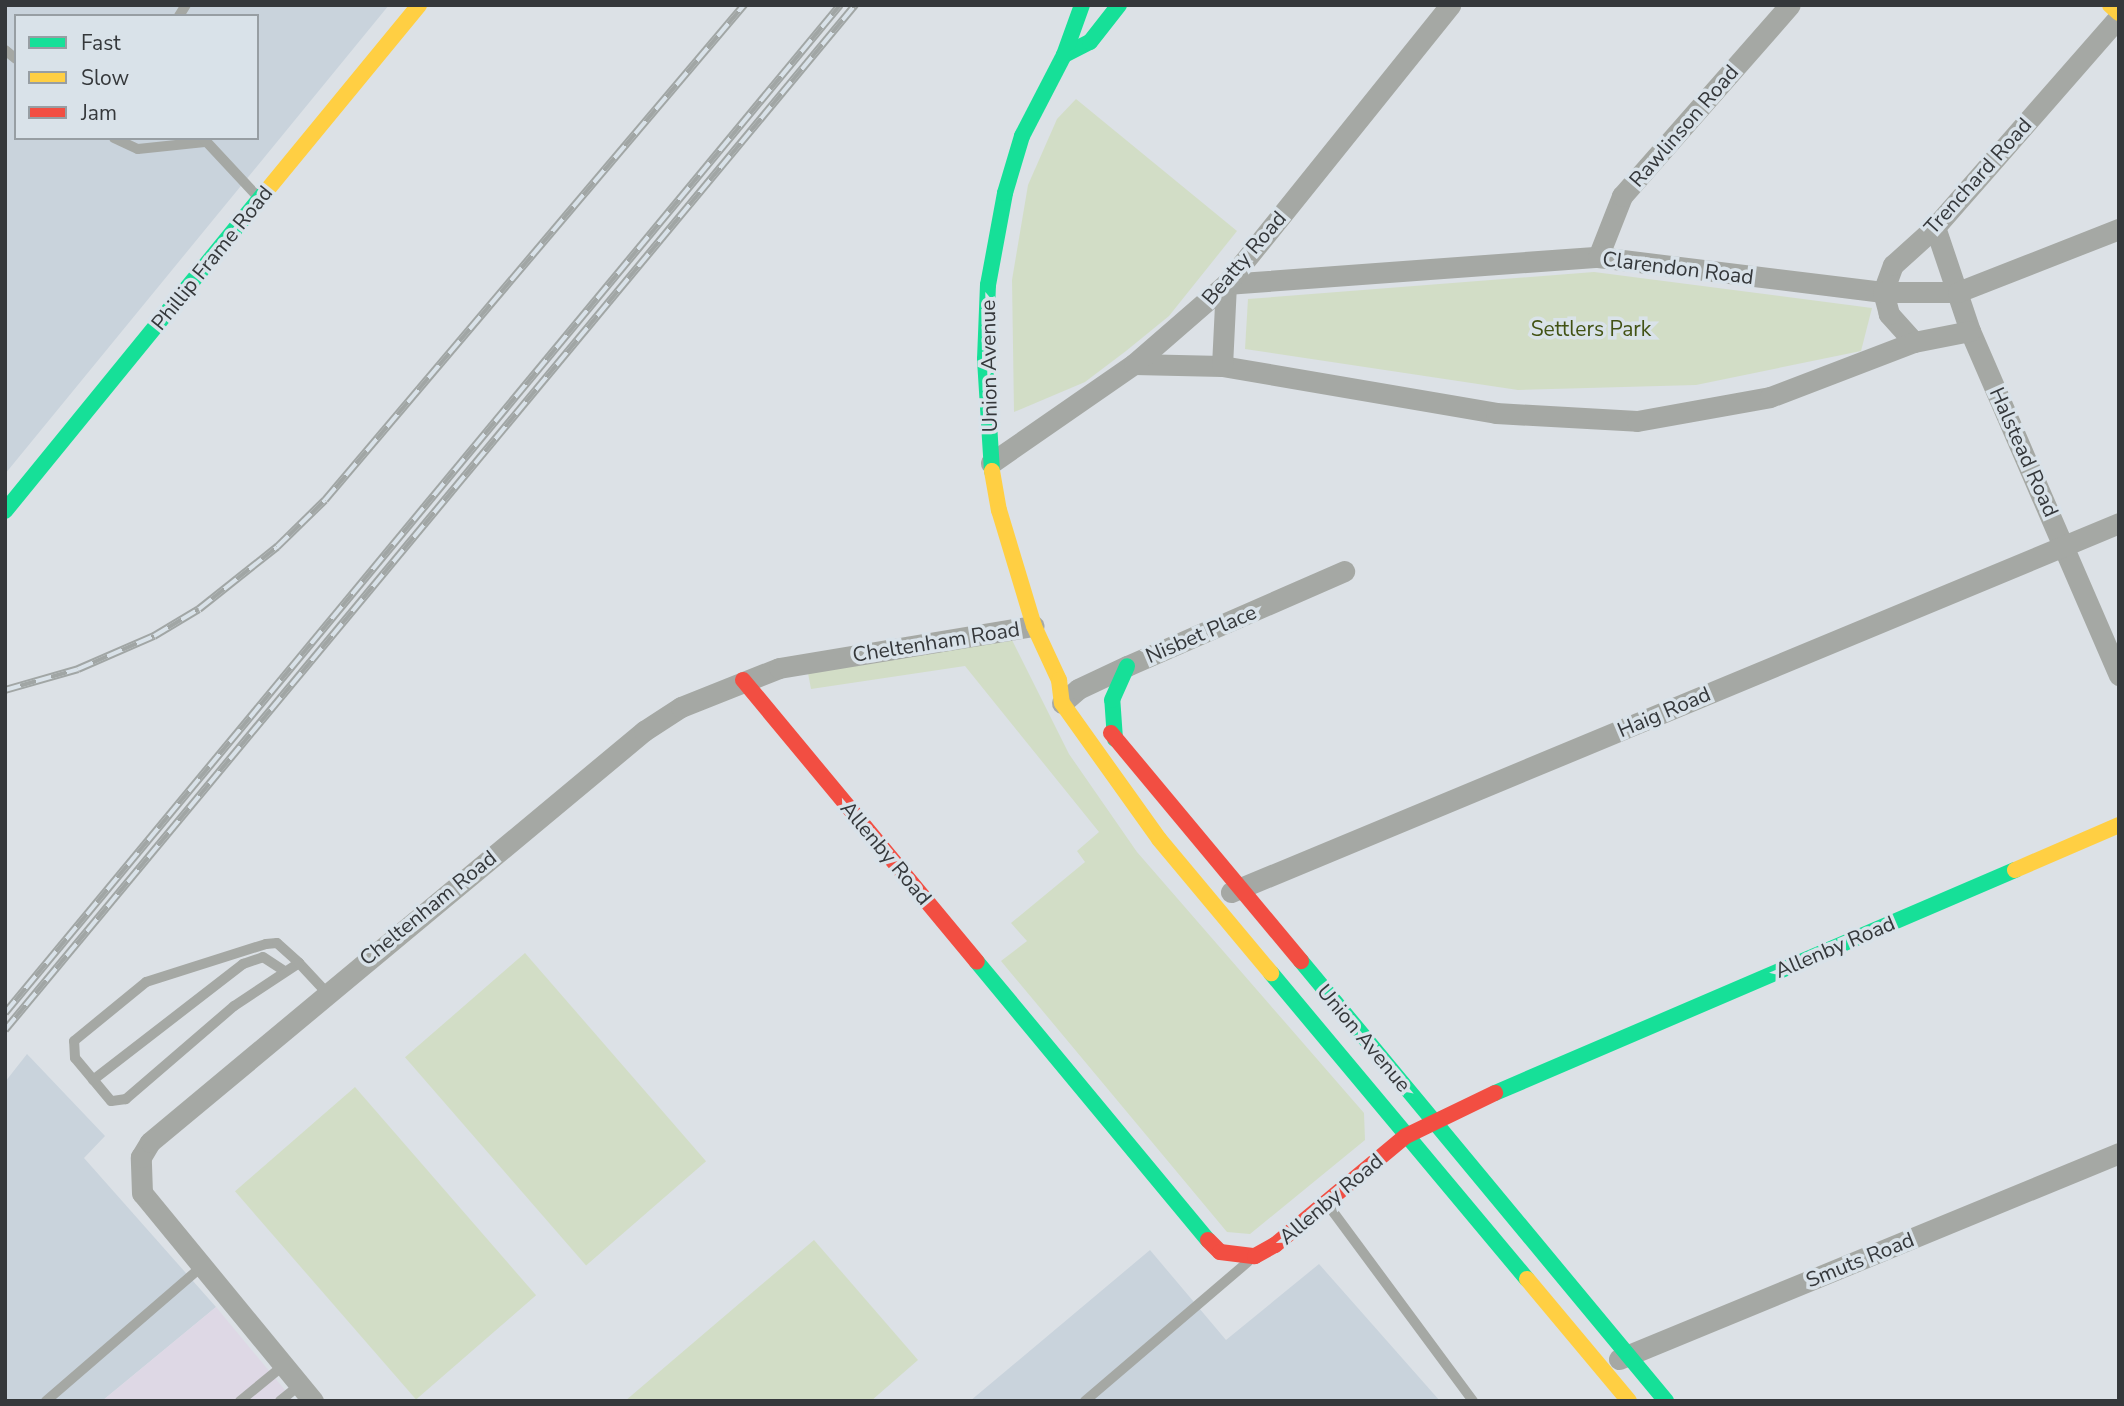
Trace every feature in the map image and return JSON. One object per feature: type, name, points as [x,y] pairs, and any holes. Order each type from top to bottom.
[{"type":"main road","name":"Phillip Frame Road","points":[[5,511],[419,5]]},
{"type":"main road","name":"Union Avenue","points":[[1082,5],[1073,21],[1064,55],[1022,136],[993,249],[985,359],[991,463],[999,510],[1034,626],[1077,698],[1210,902],[1629,1401]]},
{"type":"main road","points":[[1064,55],[1090,42],[1119,5]]},
{"type":"main road","points":[[2110,5],[2119,15]]},
{"type":"main road","points":[[1115,739],[1112,700],[1128,666]]},
{"type":"main road","name":"Allenby Road","points":[[743,680],[1201,1232],[1220,1252],[1255,1256],[1275,1245],[1406,1136],[1433,1120],[2119,825]]},
{"type":"main road","name":"Union Avenue","points":[[1077,698],[1115,739],[1666,1401]]},
{"type":"street","name":"Beatty Road","points":[[991,463],[1134,364],[1226,284],[1450,5]]},
{"type":"street","name":"Rawlinson Road","points":[[1598,257],[1622,197],[1790,5]]},
{"type":"street","name":"Trenchard Road","points":[[1883,292],[1893,265],[1936,227],[2119,15]]},
{"type":"street","name":"Halstead Road","points":[[1936,227],[1970,331],[2066,545],[2119,675]]},
{"type":"street","name":"Clarendon Road","points":[[1226,284],[1598,257],[1883,292],[1958,292],[2119,229]]},
{"type":"street","points":[[1222,366],[1226,284]]},
{"type":"street","points":[[1883,292],[1889,314],[1914,342]]},
{"type":"street","points":[[1134,364],[1222,366],[1496,413],[1637,421],[1770,397],[1914,342],[1970,331]]},
{"type":"street","name":"Haig Road","points":[[1210,902],[2119,523]]},
{"type":"street","name":"Nisbet Place","points":[[1077,698],[1128,666],[1344,571]]},
{"type":"street","name":"Cheltenham Road","points":[[307,1393],[142,1193],[141,1157],[175,1118],[644,731],[691,702],[779,668],[1034,626]]},
{"type":"street","name":"Smuts Road","points":[[1602,1366],[2119,1153]]},
{"type":"lane","points":[[117,140],[127,147],[154,150],[204,140],[261,199]]},
{"type":"lane","points":[[299,963],[283,970],[126,1099],[111,1101],[75,1058],[74,1041],[146,982],[266,944],[277,943],[299,963],[326,992]]},
{"type":"lane","points":[[93,1080],[243,964],[263,957],[283,970]]},
{"type":"lane","points":[[1326,1202],[1473,1401]]},
{"type":"lane","points":[[1085,1401],[1255,1256]]},
{"type":"lane","points":[[47,1401],[201,1267]]},
{"type":"lane","points":[[240,1401],[284,1366]]},
{"type":"lane","points":[[280,1401],[307,1393]]},
{"type":"shaded area","points":[[5,5],[389,5],[5,474]]},
{"type":"shaded area","points":[[27,1054],[105,1136],[84,1158],[216,1307],[102,1401],[5,1401],[5,1082]]},
{"type":"shaded area","points":[[1150,1250],[1226,1340],[1319,1264],[1440,1401],[970,1401]]},
{"type":"shaded area","points":[[216,1307],[294,1401],[102,1401]]},
{"type":"green space","points":[[1076,99],[1237,231],[1169,316],[1126,351],[1085,382],[1014,412],[1012,280],[1028,185],[1057,119]]},
{"type":"green space","name":"Settlers Park","points":[[1594,272],[1872,308],[1861,351],[1696,385],[1518,390],[1245,349],[1248,299]]},
{"type":"green space","points":[[1012,640],[1069,754],[1137,852],[1364,1113],[1365,1140],[1250,1234],[1227,1232],[1001,961],[1027,941],[1011,923],[1085,862],[1077,851],[1099,832],[965,666],[811,689],[808,673]]},
{"type":"green space","points":[[525,953],[706,1161],[586,1266],[405,1057]]},
{"type":"green space","points":[[355,1087],[536,1295],[416,1400],[235,1191]]},
{"type":"green space","points":[[814,1240],[918,1360],[871,1401],[625,1401]]},
{"type":"railway","points":[[5,690],[78,669],[154,636],[199,609],[277,547],[325,500],[744,5]]},
{"type":"railway","points":[[5,1013],[840,5]]},
{"type":"railway","points":[[5,1030],[855,5]]},
{"type":"traffic: fast","points":[[992,471],[985,359],[988,285],[1005,193],[1022,136],[1064,55],[1082,5]]},
{"type":"traffic: fast","points":[[1064,55],[1090,42],[1119,5]]},
{"type":"traffic: fast","points":[[5,511],[268,189]]},
{"type":"traffic: fast","points":[[1115,739],[1112,700],[1127,666]]},
{"type":"traffic: fast","points":[[1495,1093],[2015,870]]},
{"type":"traffic: fast","points":[[1301,961],[1666,1401]]},
{"type":"traffic: fast","points":[[977,962],[1208,1240]]},
{"type":"traffic: fast","points":[[1271,973],[1527,1279]]},
{"type":"traffic: slow","points":[[268,189],[419,5]]},
{"type":"traffic: slow","points":[[2110,5],[2119,13]]},
{"type":"traffic: slow","points":[[992,471],[999,510],[1034,626],[1059,680],[1062,703],[1159,839],[1271,973]]},
{"type":"traffic: slow","points":[[2015,870],[2119,825]]},
{"type":"traffic: slow","points":[[1527,1279],[1629,1401]]},
{"type":"traffic: jam","points":[[743,680],[977,962]]},
{"type":"traffic: jam","points":[[1111,733],[1301,961]]},
{"type":"traffic: jam","points":[[1208,1240],[1220,1252],[1255,1256],[1275,1245],[1406,1136],[1495,1093]]}]
